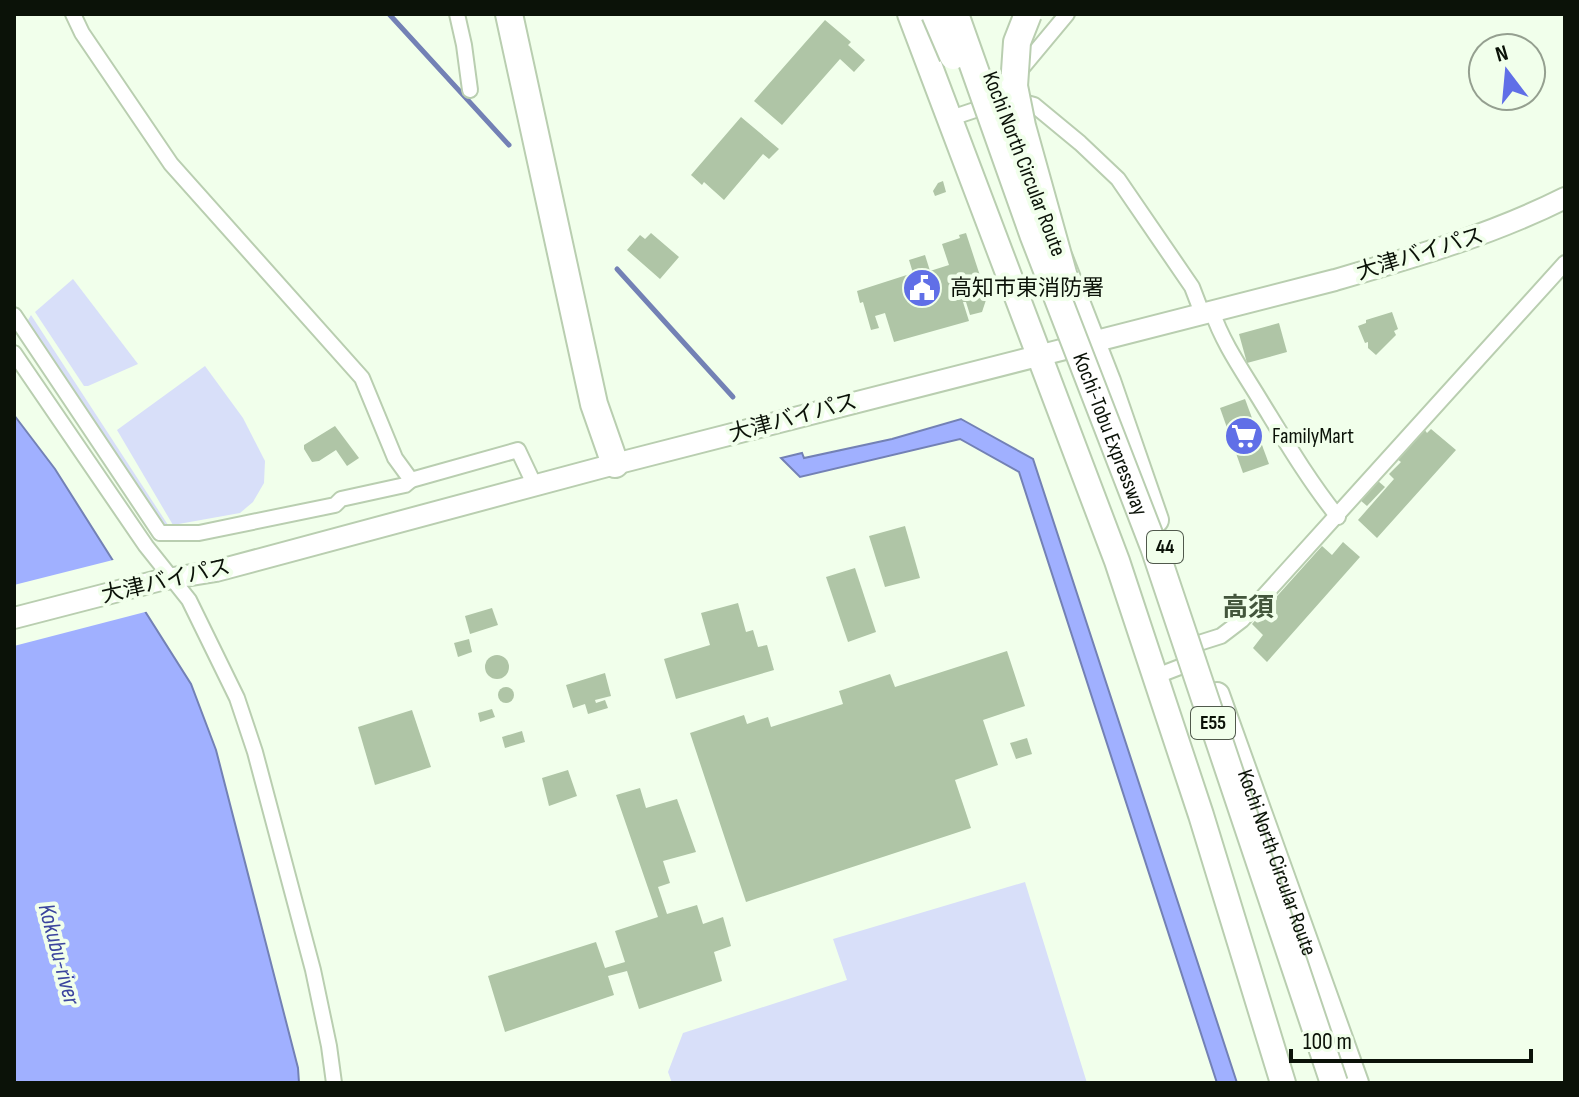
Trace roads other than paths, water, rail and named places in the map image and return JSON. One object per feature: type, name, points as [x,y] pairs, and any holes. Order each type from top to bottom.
[{"type":"highway","points":[[509,14],[594,404],[615,464]]},
{"type":"highway","points":[[525,14],[609,400],[615,464]]},
{"type":"highway","points":[[935,14],[1033,234]]},
{"type":"highway","name":"Kochi-Tobu Expressway","points":[[955,14],[1033,234],[1089,353],[1334,1083]]},
{"type":"highway","points":[[1028,14],[1017,42],[1014,86],[1022,126],[1089,353]]},
{"type":"main road","name":"44","points":[[910,14],[1117,561],[1201,815],[1283,1083]]},
{"type":"main road","name":"Kochi North Circular Route","points":[[965,14],[1202,650],[1356,1083]]},
{"type":"main road","name":"大津バイパス","points":[[14,618],[167,578],[216,571],[1039,354],[1089,353],[1207,312],[1452,246],[1565,198]]},
{"type":"street","points":[[73,14],[90,45],[171,164],[362,378],[395,458],[411,480]]},
{"type":"street","points":[[457,14],[470,90]]},
{"type":"street","points":[[951,118],[978,109],[996,94],[1067,14]]},
{"type":"street","points":[[996,94],[1034,105],[1118,179],[1192,287],[1316,490],[1338,517]]},
{"type":"street","points":[[1154,677],[1202,650],[1242,620],[1565,263]]},
{"type":"street","points":[[14,315],[160,533],[199,533],[335,505],[341,499],[405,485],[411,480],[518,450],[535,486]]},
{"type":"street","points":[[14,353],[167,578],[189,600],[237,698],[255,752],[313,970],[334,1083]]},
{"type":"water","name":"Kokubu-river","points":[[14,415],[55,469],[191,684],[216,750],[298,1068],[299,1083],[14,1083]]},
{"type":"water","points":[[961,419],[1033,459],[1237,1083],[1217,1083],[1019,472],[960,439],[800,477],[781,458],[802,453],[804,458],[892,439]]},
{"type":"waterway","points":[[389,14],[509,145]]},
{"type":"waterway","points":[[617,269],[733,397]]},
{"type":"place","name":"高知市東消防署","points":[[922,288]]},
{"type":"place","name":"FamilyMart","points":[[1244,436]]},
{"type":"district","name":"高須","points":[[1248,608]]}]
